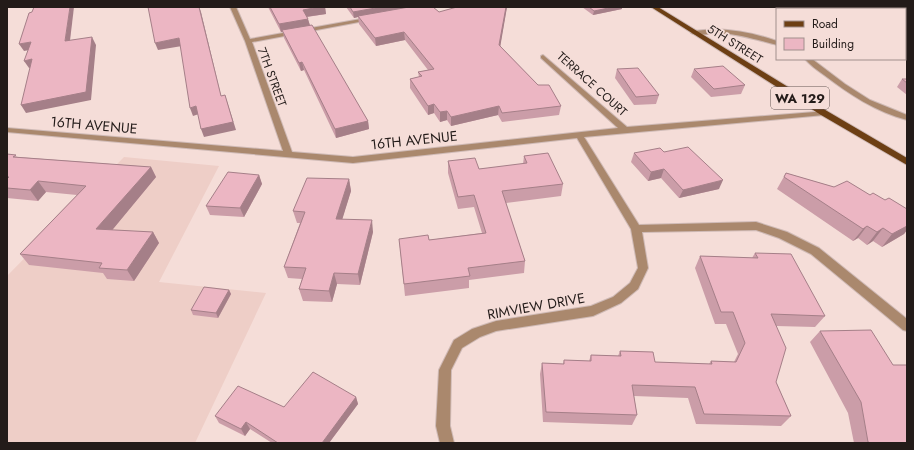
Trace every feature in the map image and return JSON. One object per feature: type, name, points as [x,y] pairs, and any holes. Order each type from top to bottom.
[{"type":"main road","name":"5TH STREET","points":[[654,7],[824,113],[907,162]]},
{"type":"street","name":"7TH STREET","points":[[233,7],[248,41],[289,155]]},
{"type":"street","points":[[248,41],[379,17]]},
{"type":"street","points":[[694,32],[712,30],[733,31],[776,43]]},
{"type":"street","name":"TERRACE COURT","points":[[543,57],[626,130]]},
{"type":"street","points":[[809,60],[843,86],[872,104],[907,118]]},
{"type":"street","name":"16TH AVENUE","points":[[7,130],[353,160],[626,130],[824,113]]},
{"type":"street","name":"RIMVIEW DRIVE","points":[[447,443],[443,426],[445,370],[458,344],[476,333],[496,326],[594,311],[617,300],[634,286],[643,268],[636,229],[579,135]]},
{"type":"street","points":[[636,229],[756,226],[782,235],[815,251],[907,326]]},
{"type":"shaded area","points":[[124,157],[219,166],[159,282],[266,293],[195,443],[7,443],[7,276]]},
{"type":"building","points":[[34,7],[70,7],[65,41],[92,37],[86,92],[21,105],[32,59],[24,61],[31,42],[19,44],[29,13],[32,12]]},
{"type":"building","points":[[148,7],[199,7],[221,96],[225,95],[233,122],[201,129],[196,106],[190,108],[179,38],[155,43]]},
{"type":"building","points":[[270,7],[319,7],[303,10],[308,19],[279,24]]},
{"type":"building","points":[[350,7],[381,7],[353,12]]},
{"type":"building","points":[[409,7],[433,7],[439,12],[457,7],[506,7],[499,45],[538,85],[549,85],[561,106],[502,113],[499,106],[451,117],[447,111],[440,112],[434,104],[428,106],[410,79],[422,76],[418,72],[434,69],[404,32],[375,38],[358,16]]},
{"type":"building","points":[[589,7],[613,7],[594,11]]},
{"type":"building","points":[[312,25],[368,121],[335,129],[302,62],[299,63],[282,30]]},
{"type":"building","points":[[723,66],[745,85],[714,89],[694,69]]},
{"type":"building","points":[[638,68],[659,95],[636,97],[617,69]]},
{"type":"building","points":[[688,147],[723,180],[683,190],[664,169],[651,172],[634,153],[660,148],[664,152]]},
{"type":"building","points":[[548,153],[563,184],[502,191],[525,261],[468,268],[470,276],[404,284],[399,239],[428,235],[429,240],[486,233],[474,195],[458,197],[448,161],[475,158],[479,169],[527,163],[524,156]]},
{"type":"building","points":[[7,154],[16,155],[13,157],[151,167],[96,229],[153,232],[127,270],[99,268],[102,263],[20,254],[86,186],[38,181],[30,190],[7,188],[7,179],[9,177],[7,177]]},
{"type":"building","points":[[228,172],[259,175],[240,208],[206,206]]},
{"type":"building","points":[[786,173],[834,187],[847,181],[870,195],[873,193],[885,200],[889,198],[907,209],[907,226],[892,234],[883,228],[877,232],[867,226],[863,229],[784,177]]},
{"type":"building","points":[[307,178],[349,179],[336,219],[372,220],[358,274],[334,273],[329,291],[299,289],[306,268],[284,267],[305,212],[293,211]]},
{"type":"building","points":[[755,253],[791,254],[825,316],[771,314],[786,348],[776,382],[791,416],[704,414],[695,387],[632,385],[637,415],[546,412],[542,363],[564,364],[564,360],[591,361],[591,355],[621,356],[620,351],[653,352],[655,362],[712,364],[711,361],[736,362],[745,343],[733,312],[721,312],[700,256],[758,258]]},
{"type":"building","points":[[204,287],[229,290],[216,313],[191,310]]},
{"type":"building","points":[[871,330],[893,365],[907,365],[907,443],[868,442],[861,402],[820,331]]},
{"type":"building","points":[[313,372],[356,397],[322,443],[278,443],[246,422],[241,429],[215,416],[238,386],[284,407]]}]
